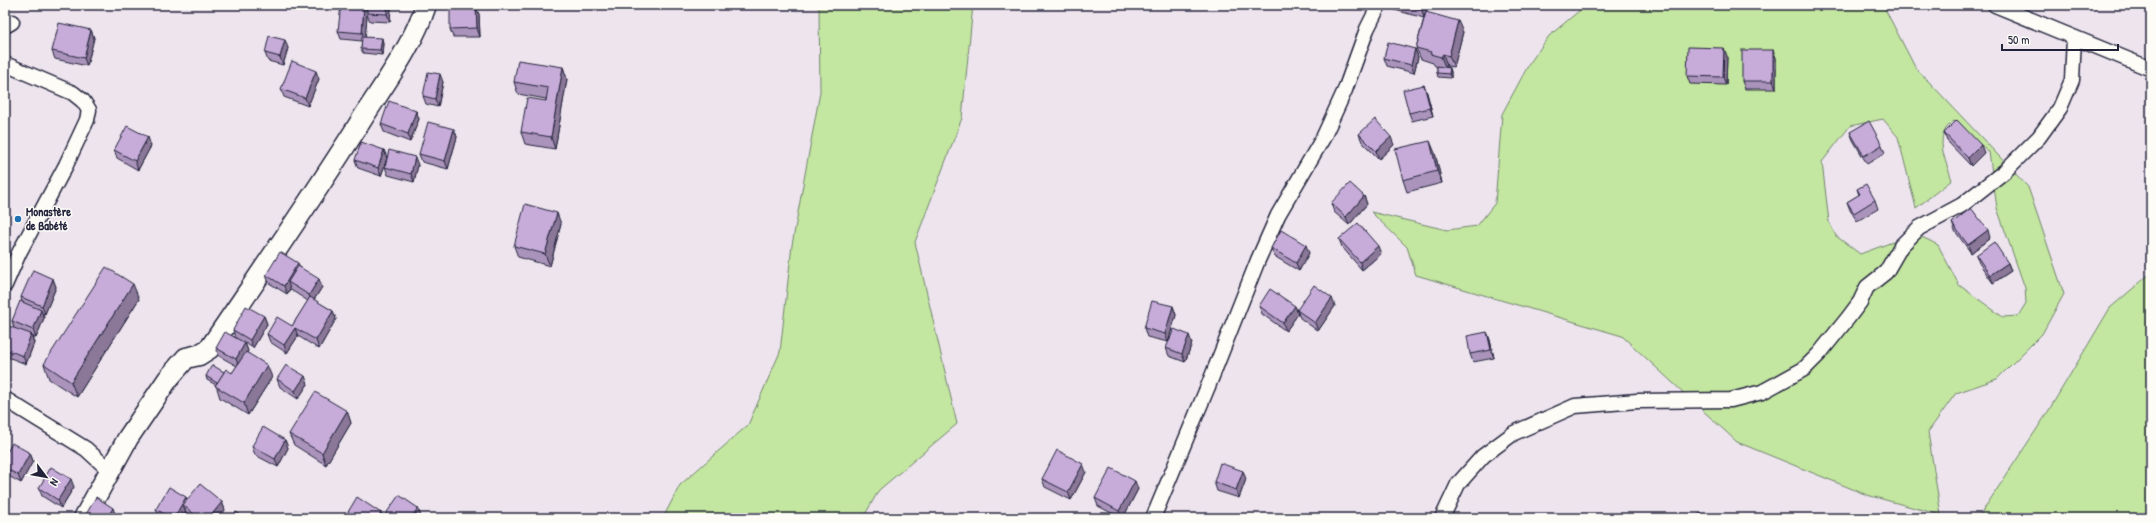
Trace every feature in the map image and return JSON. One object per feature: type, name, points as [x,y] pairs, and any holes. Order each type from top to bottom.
[{"type":"street","points":[[84,518],[109,470],[128,438],[168,379],[186,358],[199,355],[210,348],[262,274],[396,66],[421,20],[426,5]]},
{"type":"street","points":[[1153,518],[1278,215],[1323,138],[1345,90],[1367,29],[1379,5]]},
{"type":"street","points":[[1995,5],[2151,69]]},
{"type":"street","points":[[1442,518],[1458,484],[1483,456],[1514,433],[1575,406],[1637,401],[1731,400],[1762,392],[1804,369],[1819,354],[1848,318],[1860,302],[1867,287],[1886,272],[1901,246],[1919,228],[1962,205],[2005,171],[2040,137],[2060,108],[2072,80],[2074,38]]},
{"type":"street","points":[[5,64],[73,93],[83,101],[89,110],[87,120],[66,165],[19,253],[5,285]]},
{"type":"street","points":[[5,399],[86,449],[109,470]]},
{"type":"green space","points":[[819,5],[973,5],[962,118],[915,242],[957,424],[879,490],[863,518],[663,518],[680,485],[748,425],[780,352],[792,245],[820,92]]},
{"type":"green space","points":[[1586,5],[1883,5],[1915,67],[2028,187],[2064,294],[2042,334],[1997,379],[1956,393],[1928,432],[1941,515],[1867,495],[1737,442],[1622,336],[1416,275],[1407,247],[1371,212],[1447,230],[1477,226],[1495,203],[1502,114],[1529,64],[1549,36]],"holes":[[[1883,119],[1898,137],[1916,208],[1952,180],[1944,157],[1942,141],[1947,127],[1954,121],[1989,152],[1997,208],[2025,288],[2026,303],[2018,316],[2003,317],[1959,285],[1938,245],[1924,238],[1909,236],[1860,254],[1836,236],[1829,222],[1822,162],[1850,126]]]},
{"type":"green space","points":[[2151,273],[2151,518],[1978,518],[2046,415],[2110,308]]},
{"type":"building","points":[[341,5],[364,5],[362,33],[338,31]]},
{"type":"building","points":[[367,5],[387,5],[387,14],[367,13]]},
{"type":"building","points":[[1403,5],[1423,5],[1422,10]]},
{"type":"building","points":[[450,6],[476,6],[477,28],[450,29]]},
{"type":"building","points":[[1426,12],[1458,21],[1449,56],[1443,54],[1441,57],[1430,54],[1431,52],[1416,48]]},
{"type":"building","points":[[59,23],[91,30],[84,58],[52,51]]},
{"type":"building","points":[[269,36],[285,40],[280,57],[265,53]]},
{"type":"building","points":[[362,37],[382,38],[380,50],[361,49]]},
{"type":"building","points":[[1388,42],[1415,49],[1411,65],[1384,58]]},
{"type":"building","points":[[1688,47],[1724,48],[1723,77],[1687,76]]},
{"type":"building","points":[[1742,50],[1773,50],[1773,81],[1742,81]]},
{"type":"building","points":[[518,60],[563,67],[551,137],[521,132],[527,98],[546,101],[548,88],[514,82]]},
{"type":"building","points":[[292,61],[316,71],[305,98],[281,89]]},
{"type":"building","points":[[1437,66],[1450,68],[1449,74],[1437,73]]},
{"type":"building","points":[[428,72],[440,74],[435,99],[423,96]]},
{"type":"building","points":[[1424,85],[1430,108],[1409,113],[1403,90]]},
{"type":"building","points":[[389,101],[416,111],[408,134],[381,124]]},
{"type":"building","points":[[1375,119],[1391,137],[1376,151],[1359,134]]},
{"type":"building","points":[[1957,120],[1981,145],[1968,158],[1944,133]]},
{"type":"building","points":[[1869,121],[1882,145],[1864,156],[1850,132]]},
{"type":"building","points":[[428,122],[454,129],[445,161],[419,154]]},
{"type":"building","points":[[127,126],[148,137],[135,161],[114,150]]},
{"type":"building","points":[[1430,141],[1437,171],[1403,180],[1395,149]]},
{"type":"building","points":[[361,142],[384,150],[378,168],[355,160]]},
{"type":"building","points":[[389,150],[415,157],[411,174],[385,167]]},
{"type":"building","points":[[1350,183],[1364,196],[1346,217],[1331,203]]},
{"type":"building","points":[[1866,184],[1875,200],[1854,213],[1847,202],[1860,194],[1857,189]]},
{"type":"building","points":[[525,204],[557,213],[545,254],[514,246]]},
{"type":"building","points":[[1971,208],[1988,230],[1968,245],[1952,223]]},
{"type":"building","points":[[1358,223],[1378,246],[1360,262],[1339,239]]},
{"type":"building","points":[[1281,230],[1306,245],[1296,263],[1271,248]]},
{"type":"building","points":[[1994,242],[2008,263],[1990,275],[1976,255]]},
{"type":"building","points":[[280,252],[298,263],[284,286],[266,275]]},
{"type":"building","points":[[298,266],[319,279],[309,295],[288,282]]},
{"type":"building","points":[[106,267],[133,284],[71,382],[44,364]]},
{"type":"building","points":[[33,270],[53,279],[42,306],[21,297]]},
{"type":"building","points":[[1314,285],[1332,298],[1315,323],[1297,310]]},
{"type":"building","points":[[1270,289],[1295,306],[1283,323],[1259,306]]},
{"type":"building","points":[[310,297],[333,311],[316,340],[295,328],[284,345],[267,334],[277,317],[292,326]]},
{"type":"building","points":[[20,301],[41,310],[33,330],[12,321]]},
{"type":"building","points":[[1152,301],[1173,306],[1165,334],[1144,328]]},
{"type":"building","points":[[246,306],[264,316],[250,340],[233,330]]},
{"type":"building","points":[[8,326],[31,334],[23,356],[5,349],[5,334]]},
{"type":"building","points":[[1174,329],[1189,335],[1182,354],[1166,348]]},
{"type":"building","points":[[225,332],[245,343],[236,359],[216,348]]},
{"type":"building","points":[[1487,332],[1491,350],[1470,354],[1467,336]]},
{"type":"building","points":[[246,352],[267,365],[244,403],[215,386],[226,369],[232,373]]},
{"type":"building","points":[[212,365],[224,372],[217,383],[206,376]]},
{"type":"building","points":[[286,365],[305,376],[295,391],[277,379]]},
{"type":"building","points":[[315,392],[347,411],[322,453],[289,434]]},
{"type":"building","points":[[263,427],[285,440],[275,459],[252,446]]},
{"type":"building","points":[[12,443],[30,453],[18,475],[5,468],[5,456]]},
{"type":"building","points":[[1057,450],[1083,464],[1068,492],[1042,479]]},
{"type":"building","points":[[1220,463],[1243,471],[1236,490],[1214,482]]},
{"type":"building","points":[[51,467],[71,479],[58,500],[39,488]]},
{"type":"building","points":[[1111,468],[1135,481],[1119,511],[1095,498]]},
{"type":"building","points":[[200,484],[222,502],[209,518],[199,518],[183,505]]},
{"type":"building","points":[[169,487],[186,497],[174,518],[171,518],[156,509]]},
{"type":"building","points":[[399,495],[418,508],[411,518],[383,518]]},
{"type":"building","points":[[96,497],[113,508],[107,518],[84,518]]},
{"type":"building","points":[[357,497],[381,513],[378,518],[345,517]]},
{"type":"building","points":[[236,512],[245,518],[232,518]]},
{"type":"building","points":[[1701,513],[1704,518],[1693,518]]},
{"type":"place","name":"Monastère de Babété","points":[[18,219]]}]
